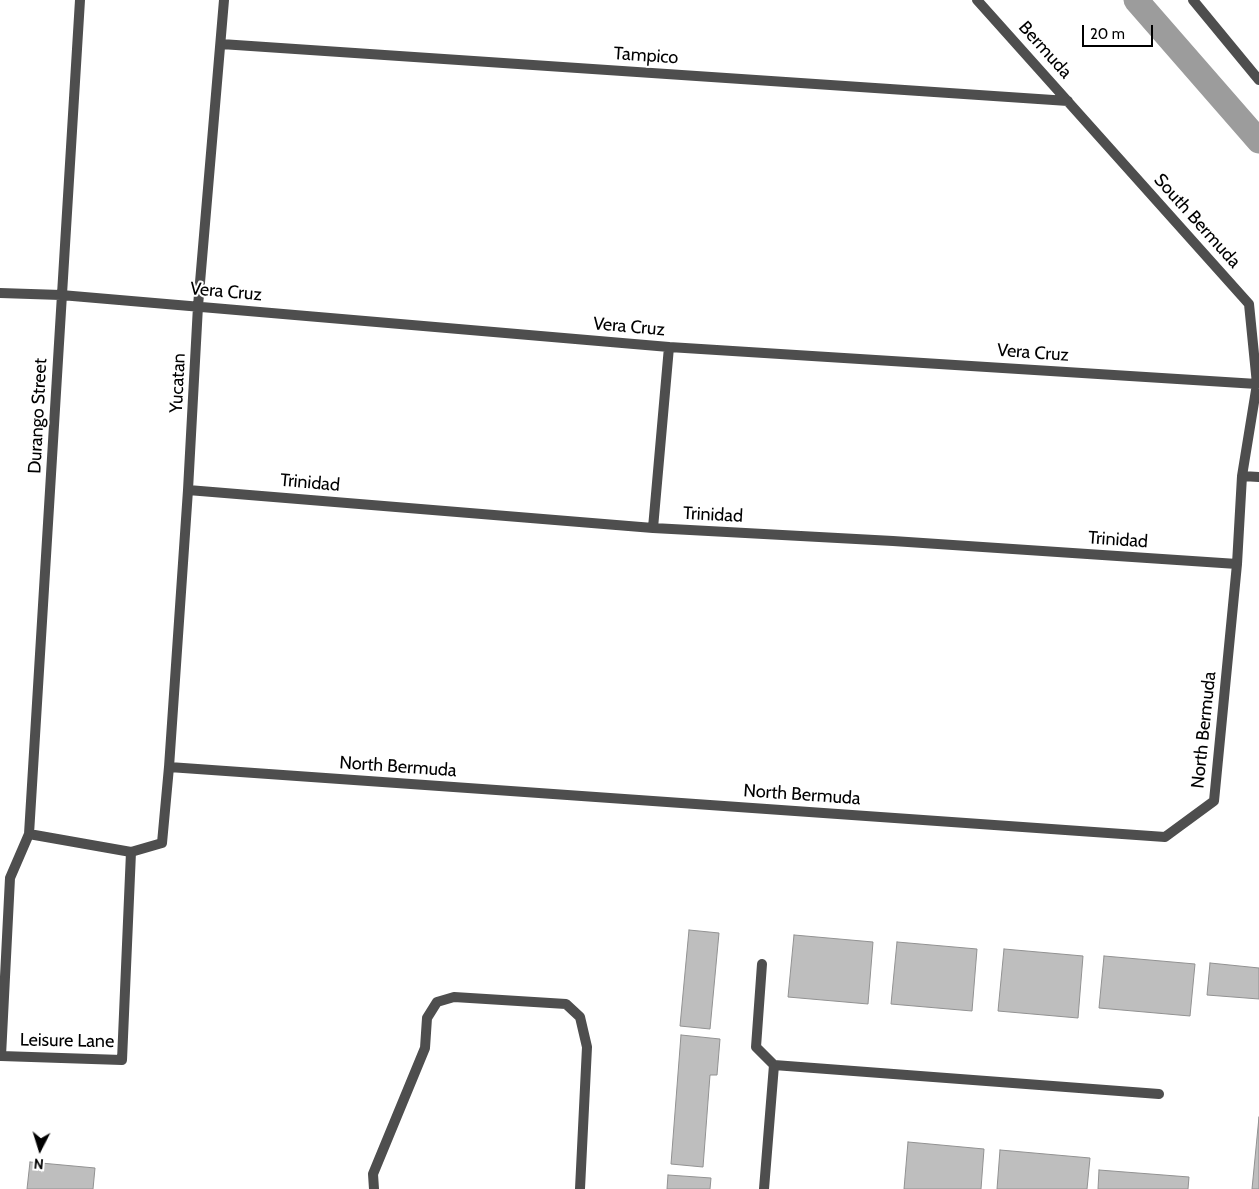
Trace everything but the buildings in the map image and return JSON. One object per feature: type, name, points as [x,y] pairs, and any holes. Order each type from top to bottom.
[{"type":"street","name":"Durango Street","points":[[29,834],[80,0]]},
{"type":"street","name":"Yucatan","points":[[169,768],[188,490],[198,306],[224,0]]},
{"type":"street","name":"Bermuda","points":[[977,0],[1068,101]]},
{"type":"street","points":[[1193,0],[1259,80]]},
{"type":"street","name":"Tampico","points":[[221,44],[1068,101]]},
{"type":"street","name":"South Bermuda","points":[[1068,101],[1249,304],[1257,384]]},
{"type":"street","name":"Vera Cruz","points":[[0,293],[61,295],[198,306],[669,347],[1257,384]]},
{"type":"street","points":[[653,528],[669,347]]},
{"type":"street","name":"North Bermuda","points":[[169,768],[1165,836],[1214,802],[1237,564],[1242,476],[1257,384]]},
{"type":"street","points":[[1242,476],[1259,477]]},
{"type":"street","name":"Trinidad","points":[[188,490],[653,528],[893,541],[1237,564]]},
{"type":"street","points":[[29,834],[131,852],[162,843],[169,768]]},
{"type":"street","name":"Leisure Lane","points":[[29,834],[10,878],[1,1056],[122,1060],[131,852]]},
{"type":"street","points":[[762,964],[756,1047],[774,1065],[1159,1094]]},
{"type":"street","points":[[374,1189],[373,1174],[425,1048],[427,1018],[437,1002],[454,997],[566,1004],[580,1017],[587,1047],[580,1189]]},
{"type":"street","points":[[764,1189],[774,1065]]},
{"type":"waterway","points":[[1136,0],[1259,141]]}]
